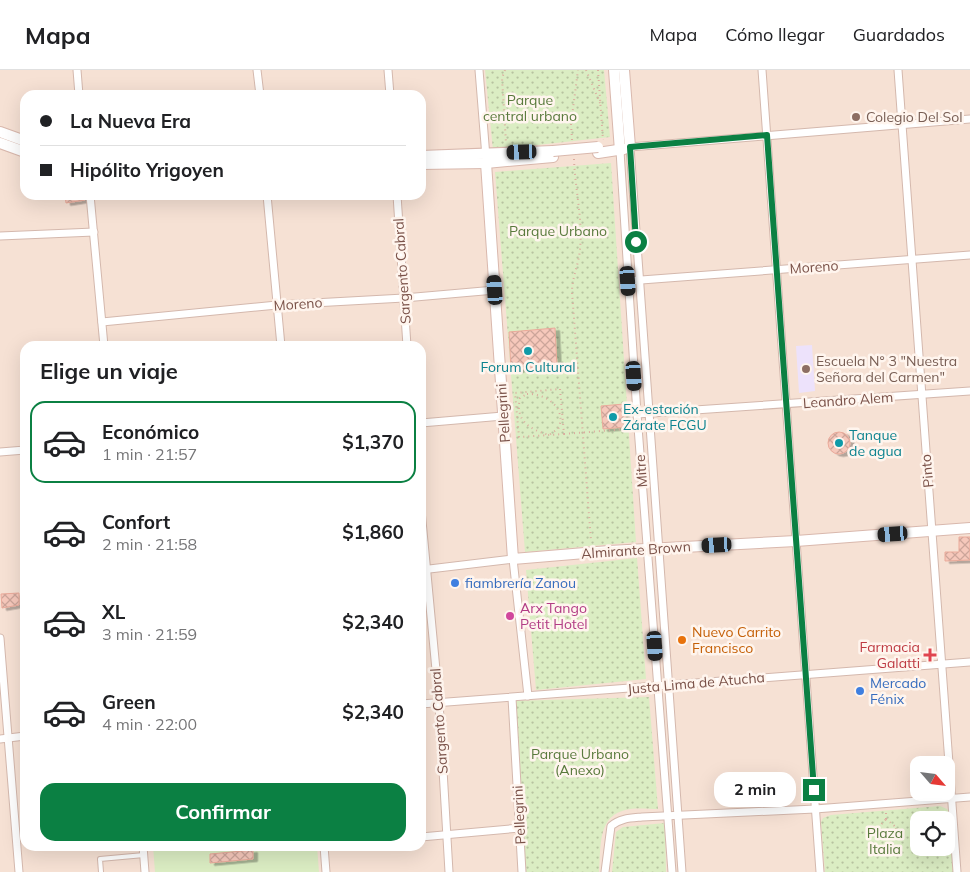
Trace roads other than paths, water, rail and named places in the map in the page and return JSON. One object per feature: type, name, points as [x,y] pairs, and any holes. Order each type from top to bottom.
[{"type":"street","points":[[77,70],[79,90]]},
{"type":"street","points":[[258,70],[260,90]]},
{"type":"street","points":[[388,70],[390,90]]},
{"type":"street","name":"Pellegrini","points":[[479,70],[512,559],[528,696]]},
{"type":"street","name":"Mitre","points":[[614,70],[639,280],[682,872]]},
{"type":"street","name":"Mitre","points":[[624,70],[623,148],[628,281],[672,872]]},
{"type":"street","points":[[762,70],[820,872]]},
{"type":"street","name":"Pinto","points":[[898,70],[948,756]]},
{"type":"street","points":[[426,164],[970,118]]},
{"type":"street","points":[[0,132],[20,139]]},
{"type":"street","points":[[0,143],[20,150]]},
{"type":"street","points":[[426,156],[486,158],[507,153],[553,154]]},
{"type":"street","points":[[91,200],[104,341]]},
{"type":"street","points":[[268,200],[280,341]]},
{"type":"street","name":"Sargento Cabral","points":[[397,200],[408,341]]},
{"type":"street","points":[[0,236],[94,232]]},
{"type":"street","name":"Moreno","points":[[628,281],[970,255]]},
{"type":"street","name":"Moreno","points":[[102,322],[277,305],[404,298],[495,290]]},
{"type":"street","name":"Leandro Alem","points":[[637,414],[970,391]]},
{"type":"street","points":[[426,423],[503,416]]},
{"type":"street","points":[[0,452],[20,450]]},
{"type":"street","name":"Almirante Brown","points":[[426,569],[609,551],[796,541],[970,528]]},
{"type":"street","name":"Sargento Cabral","points":[[426,587],[439,702],[449,872]]},
{"type":"street","points":[[0,638],[19,872]]},
{"type":"street","name":"Justa Lima de Atucha","points":[[426,703],[970,662]]},
{"type":"street","name":"Pellegrini","points":[[512,698],[522,872]]},
{"type":"street","points":[[0,739],[20,737]]},
{"type":"street","points":[[955,798],[970,797]]},
{"type":"street","points":[[605,872],[611,826],[616,821],[642,817],[815,809],[914,801]]},
{"type":"street","name":"Pinto","points":[[951,801],[957,872]]},
{"type":"street","points":[[426,837],[520,828]]},
{"type":"street","points":[[144,851],[145,872]]},
{"type":"street","points":[[324,851],[326,872]]},
{"type":"lane","points":[[101,872],[100,859],[144,854]]},
{"type":"place","name":"Colegio Del Sol","points":[[856,117]]},
{"type":"place","name":"Forum Cultural","points":[[528,351]]},
{"type":"place","name":"Escuela N° 3 \"Nuestra Señora del Carmen\"","points":[[806,369]]},
{"type":"place","name":"Ex-estación Zárate FCGU","points":[[613,417]]},
{"type":"place","name":"Tanque de agua","points":[[839,443]]},
{"type":"place","name":"fiambrería Zanou","points":[[455,583]]},
{"type":"place","name":"Arx Tango Petit Hotel","points":[[510,616]]},
{"type":"place","name":"Nuevo Carrito Francisco","points":[[682,640]]},
{"type":"place","name":"Farmacia Galatti","points":[[930,655]]},
{"type":"place","name":"Mercado Fénix","points":[[860,691]]},
{"type":"park label","name":"Parque central urbano","points":[[530,108]]},
{"type":"park label","name":"Parque Urbano","points":[[558,231]]},
{"type":"park label","name":"Parque Urbano (Anexo)","points":[[580,762]]},
{"type":"park label","name":"Plaza Italia","points":[[885,842]]}]
